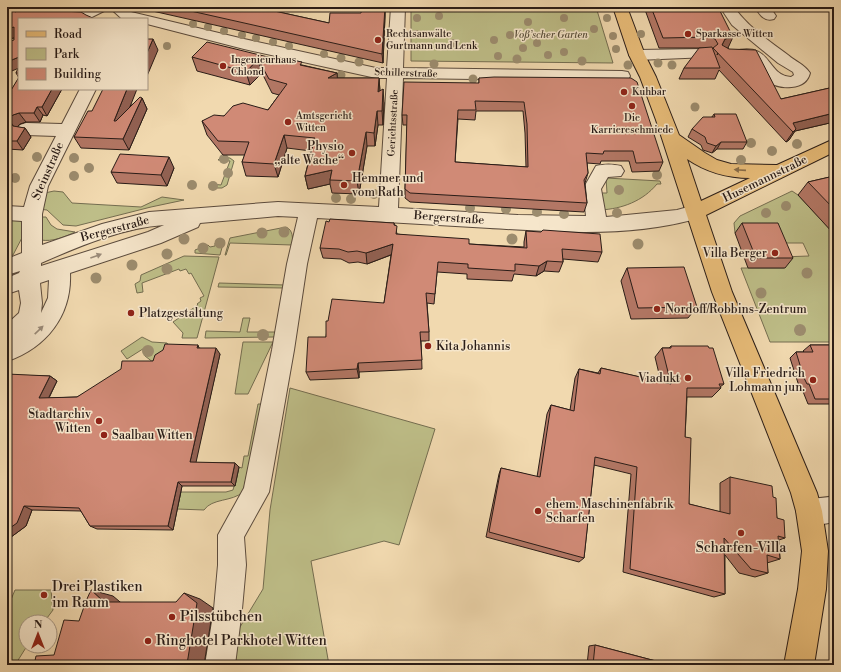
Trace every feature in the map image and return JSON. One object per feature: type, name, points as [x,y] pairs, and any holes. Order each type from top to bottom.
[{"type":"main road","points":[[620,7],[670,137],[725,299],[754,373],[804,493],[821,510],[814,551],[812,589],[799,665]]},
{"type":"main road","points":[[670,137],[695,156],[717,167],[736,170],[779,172]]},
{"type":"main road","name":"Husemannstraße","points":[[695,212],[834,146]]},
{"type":"street","points":[[78,18],[104,7]]},
{"type":"street","name":"Gerichtsstraße","points":[[388,214],[398,7]]},
{"type":"street","points":[[726,54],[754,55],[760,59],[769,75],[779,81],[794,82],[801,77],[802,73],[799,70],[784,60],[737,22],[728,7]]},
{"type":"street","points":[[124,12],[139,18]]},
{"type":"street","name":"Schillerstraße","points":[[148,20],[244,44],[376,73],[622,76]]},
{"type":"street","points":[[642,65],[704,54]]},
{"type":"street","name":"Steinstraße","points":[[7,336],[20,327],[29,317],[32,308],[30,269],[31,214],[33,202],[39,186],[87,90]]},
{"type":"street","points":[[26,129],[67,130]]},
{"type":"street","points":[[597,224],[592,189],[602,171],[615,171]]},
{"type":"street","name":"Bergerstraße","points":[[7,286],[62,245],[102,231],[149,219],[278,209],[518,222],[597,224],[645,221],[677,217],[695,212]]},
{"type":"street","points":[[220,665],[230,594],[232,565],[231,535],[256,492],[297,264],[309,210]]},
{"type":"street","points":[[7,213],[31,214]]},
{"type":"street","name":"Bergerstraße","points":[[7,267],[59,269],[107,252],[154,238],[203,216]]},
{"type":"street","points":[[7,352],[39,331],[50,318],[59,297],[59,269]]},
{"type":"green space","name":"Voß’scher Garten","points":[[411,7],[596,7],[613,63],[411,61]]},
{"type":"green space","points":[[221,157],[230,158],[234,161],[227,185],[222,188],[209,188],[211,184],[221,185],[230,161],[218,160]]},
{"type":"green space","points":[[606,178],[660,181],[661,184],[657,184],[645,195],[632,203],[616,208],[600,210],[598,193],[607,193]]},
{"type":"green space","points":[[54,191],[63,192],[72,203],[141,207],[162,197],[184,200],[76,226],[63,225],[47,210],[38,209],[40,194]]},
{"type":"green space","points":[[792,191],[798,195],[834,234],[834,342],[770,342],[741,268],[784,268],[780,257],[809,256],[803,243],[774,243],[735,233],[734,223],[740,216]]},
{"type":"green space","points":[[41,217],[46,217],[51,225],[57,229],[75,232],[54,240],[41,240]]},
{"type":"green space","points":[[24,218],[25,232],[13,255],[7,257],[7,227],[13,219]]},
{"type":"green space","points":[[286,227],[291,232],[292,245],[230,243],[225,255],[230,238]]},
{"type":"green space","points":[[224,240],[220,255],[195,253],[195,250],[208,245],[210,247],[215,246],[215,243]]},
{"type":"green space","points":[[184,256],[219,257],[197,338],[182,338],[183,333],[173,322],[198,305],[197,304],[201,301],[200,298],[204,296],[191,273],[189,274],[186,269],[180,271],[179,269],[142,283],[143,292],[137,293],[135,284],[140,281],[141,275]]},
{"type":"green space","points":[[219,283],[285,285],[284,288],[218,287]]},
{"type":"green space","points":[[243,318],[250,318],[247,332],[276,332],[274,337],[205,338],[206,331],[240,332]]},
{"type":"green space","points":[[142,337],[152,342],[167,343],[170,348],[158,366],[145,356],[151,352],[146,347],[127,359],[121,351]]},
{"type":"green space","points":[[243,342],[273,342],[248,394],[235,394]]},
{"type":"green space","points":[[290,388],[435,429],[399,545],[384,541],[311,561],[329,665],[232,665],[237,632],[263,589],[270,510]]},
{"type":"green space","points":[[258,404],[262,404],[243,492],[212,504],[204,510],[177,509],[181,492],[226,492],[233,490],[239,467],[242,468],[244,456],[248,456]]},
{"type":"green space","points":[[15,590],[51,590],[53,610],[50,614],[18,614],[18,654],[22,654],[15,665],[7,665],[7,609]]},
{"type":"building","points":[[7,7],[10,7],[15,12],[28,7],[65,7],[63,11],[81,12],[93,18],[18,18],[18,57],[7,62],[7,42],[14,40],[14,27],[7,29]]},
{"type":"building","points":[[173,7],[256,7],[329,23],[330,13],[361,13],[362,7],[385,7],[382,54]]},
{"type":"building","points":[[651,7],[718,7],[733,37],[725,39],[722,45],[729,49],[756,50],[781,99],[834,87],[834,113],[793,123],[796,129],[793,132],[713,48],[718,44],[715,39],[709,37],[663,38]]},
{"type":"building","points":[[148,39],[153,39],[148,51]]},
{"type":"building","points":[[207,42],[276,59],[277,57],[302,62],[300,65],[337,73],[328,78],[379,78],[378,92],[383,89],[382,111],[377,111],[374,133],[366,132],[357,181],[330,180],[332,170],[305,176],[315,138],[284,135],[274,164],[242,162],[249,142],[218,141],[202,121],[214,115],[224,116],[233,106],[243,103],[268,110],[287,84],[269,79],[258,59],[246,72],[192,57]]},
{"type":"building","points":[[712,47],[720,68],[684,68],[699,48]]},
{"type":"building","points":[[479,78],[631,78],[637,82],[663,162],[636,163],[633,151],[604,151],[603,154],[586,153],[588,173],[584,180],[587,203],[410,193],[405,189],[407,115],[402,115],[404,82],[479,83]],"holes":[[[475,101],[524,102],[527,124],[528,167],[455,162],[458,110],[476,110]]]},
{"type":"building","points":[[18,79],[18,90],[51,90],[42,107],[37,107],[34,113],[19,113],[13,115],[9,119],[13,126],[25,128],[17,141],[7,141],[7,97]]},
{"type":"building","points":[[102,90],[127,90],[114,121],[116,121],[140,97],[142,98],[123,139],[74,137],[88,111],[92,111]]},
{"type":"building","points":[[714,114],[736,114],[747,142],[721,142],[716,146],[707,143],[705,137],[692,129],[703,117],[715,117]]},
{"type":"building","points":[[120,154],[169,157],[161,175],[111,172]]},
{"type":"building","points":[[834,176],[834,209],[808,182]]},
{"type":"building","points":[[330,219],[394,223],[394,225],[397,226],[396,234],[469,239],[469,244],[527,248],[526,231],[541,232],[543,230],[600,234],[602,252],[562,249],[563,262],[547,261],[539,266],[515,264],[515,271],[468,268],[468,264],[438,262],[435,294],[426,293],[429,332],[420,332],[422,360],[358,363],[357,369],[306,372],[308,337],[326,337],[326,321],[328,321],[332,299],[384,303],[393,244],[366,253],[320,248],[326,221],[329,222]]},
{"type":"building","points":[[742,223],[778,223],[793,258],[756,258]]},
{"type":"building","points":[[684,267],[697,307],[638,308],[627,268]]},
{"type":"building","name":"Saalbau Witten","points":[[165,344],[198,345],[197,348],[216,348],[190,462],[235,463],[231,482],[178,482],[168,526],[90,526],[79,508],[24,506],[17,523],[7,530],[7,374],[50,376],[39,398],[77,397],[121,369],[122,361],[153,361],[155,355],[163,350]]},
{"type":"building","name":"Villa Friedrich Lohmann jun.","points":[[810,345],[834,345],[834,399],[815,399],[809,384],[807,384],[804,378],[796,352],[813,352]]},
{"type":"building","points":[[671,346],[708,346],[709,348],[713,348],[724,384],[719,384],[721,388],[687,388],[685,437],[691,438],[689,504],[730,514],[730,477],[772,486],[773,497],[776,498],[777,518],[784,520],[785,538],[778,536],[780,559],[767,555],[768,573],[751,569],[724,538],[725,594],[630,569],[637,467],[595,457],[584,558],[489,532],[501,468],[540,477],[551,405],[574,411],[579,369],[600,374],[601,368],[671,384],[662,348],[671,348]]},
{"type":"building","name":"Ringhotel Parkhotel Witten","points":[[91,590],[104,602],[176,602],[184,593],[197,603],[187,664],[189,665],[34,665],[36,656],[58,654],[58,641],[64,620],[79,621]]},
{"type":"building","points":[[595,645],[671,665],[593,665]]},
{"type":"place","name":"Sparkasse Witten","points":[[688,34]]},
{"type":"place","name":"Rechtsanwälte Gurtmann und Lenk","points":[[378,40]]},
{"type":"place","name":"Ingenieurhaus Chlond","points":[[223,66]]},
{"type":"place","name":"Kuhbar","points":[[624,92]]},
{"type":"place","name":"Die Karriereschmiede","points":[[632,106]]},
{"type":"place","name":"Amtsgericht Witten","points":[[288,122]]},
{"type":"place","name":"Physio „alte Wache“","points":[[352,153]]},
{"type":"place","name":"Hemmer und vom Rath","points":[[344,185]]},
{"type":"place","name":"Villa Berger","points":[[775,253]]},
{"type":"place","name":"Nordoff/Robbins-Zentrum","points":[[657,309]]},
{"type":"place","name":"Platzgestaltung","points":[[131,313]]},
{"type":"place","name":"Kita Johannis","points":[[428,346]]},
{"type":"place","name":"Viadukt","points":[[688,378]]},
{"type":"place","name":"Villa Friedrich Lohmann jun.","points":[[813,380]]},
{"type":"place","name":"Stadtarchiv Witten","points":[[99,421]]},
{"type":"place","name":"Saalbau Witten","points":[[104,435]]},
{"type":"place","name":"ehem. Maschinenfabrik Scharfen","points":[[538,511]]},
{"type":"place","name":"Scharfen-Villa","points":[[741,533]]},
{"type":"place","name":"Drei Plastiken im Raum","points":[[44,595]]},
{"type":"place","name":"Pilsstübchen","points":[[172,617]]},
{"type":"place","name":"Ringhotel Parkhotel Witten","points":[[148,641]]}]
